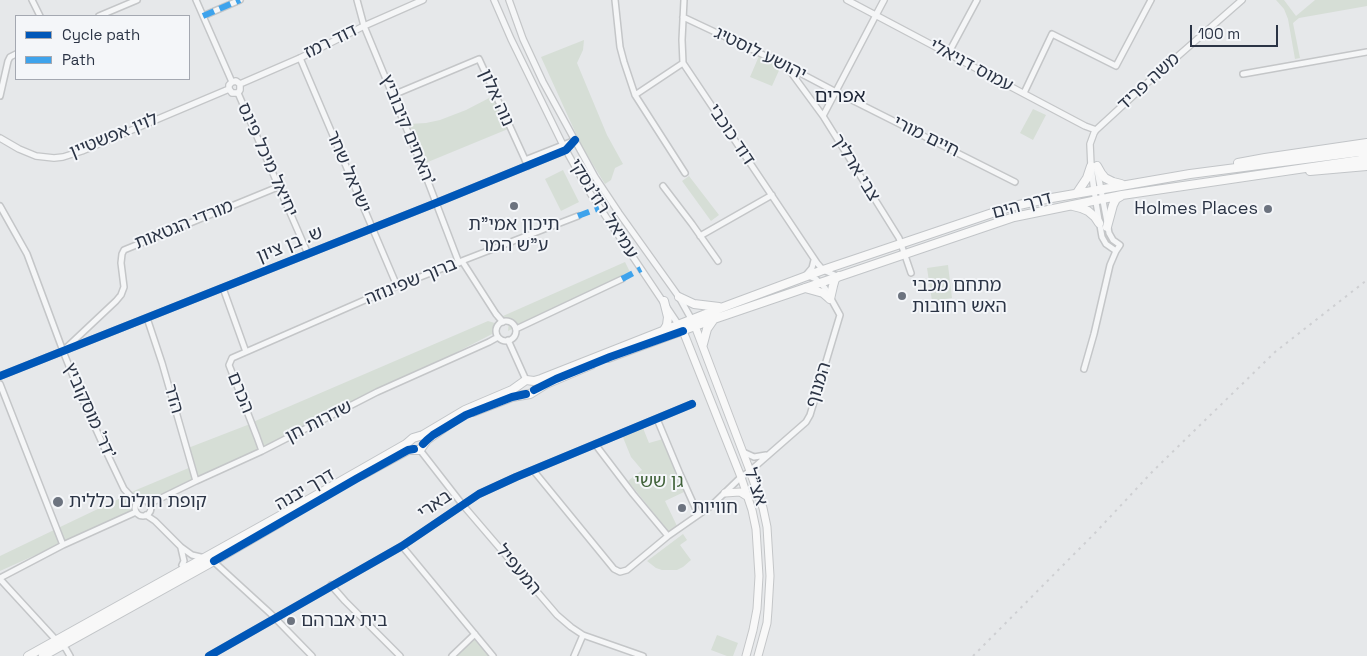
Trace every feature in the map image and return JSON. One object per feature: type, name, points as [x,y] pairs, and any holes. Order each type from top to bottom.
[{"type":"main road","points":[[1190,174],[1265,158],[1367,143]]},
{"type":"main road","name":"דרך הים","points":[[693,323],[721,308],[823,270],[1010,207],[1077,193],[1190,174],[1367,151]]},
{"type":"main road","name":"דרך הים","points":[[693,323],[714,319],[1014,218],[1122,195],[1367,159]]},
{"type":"main road","points":[[1077,193],[1094,166],[1109,180],[1128,185]]},
{"type":"main road","points":[[1268,173],[1367,166]]},
{"type":"main road","points":[[1107,227],[1116,199],[1122,195]]},
{"type":"main road","points":[[1069,206],[1085,209],[1099,223]]},
{"type":"main road","points":[[830,299],[832,286],[838,276]]},
{"type":"main road","points":[[805,288],[823,293],[830,299]]},
{"type":"main road","points":[[679,297],[694,304],[721,308]]},
{"type":"main road","points":[[664,301],[668,317],[664,330]]},
{"type":"main road","points":[[703,344],[707,329],[714,319]]},
{"type":"main road","name":"דרך יבנה","points":[[28,656],[59,643],[214,561],[403,452],[419,448],[427,440],[466,415],[512,397],[530,394],[556,379],[693,323]]},
{"type":"main road","name":"אצ\"ל","points":[[693,323],[703,344],[750,471],[763,508],[767,528],[770,566],[768,610],[758,656]]},
{"type":"main road","name":"דרך יבנה","points":[[43,656],[59,643],[188,566],[292,510],[465,410],[526,382],[541,379],[664,330],[681,328]]},
{"type":"main road","name":"אצ\"ל","points":[[681,328],[741,477],[756,529],[758,576],[755,621],[746,656]]},
{"type":"main road","points":[[526,394],[520,390],[526,382],[534,386],[534,390]]},
{"type":"main road","points":[[414,438],[423,440],[419,448],[410,446],[414,438]]},
{"type":"main road","points":[[725,493],[740,492],[748,497]]},
{"type":"street","points":[[32,0],[40,15]]},
{"type":"street","points":[[101,15],[137,0]]},
{"type":"street","name":"יחיאל מיכל פינס","points":[[196,0],[232,82]]},
{"type":"street","points":[[203,16],[240,0]]},
{"type":"street","name":"האחים קיבוביץ'","points":[[357,0],[364,26],[460,262],[501,323]]},
{"type":"street","name":"דוד רמז","points":[[240,84],[423,0]]},
{"type":"street","name":"עמיאל רוז'נסקי","points":[[494,0],[511,39],[565,147],[596,203],[681,328]]},
{"type":"street","name":"עמיאל רוז'נסקי","points":[[509,0],[532,58],[595,177],[679,297],[693,323]]},
{"type":"street","points":[[615,0],[620,47],[635,95],[685,173]]},
{"type":"street","points":[[635,95],[683,63],[684,0]]},
{"type":"street","name":"עמוס דניאלי","points":[[846,0],[1084,126],[1096,130]]},
{"type":"street","points":[[876,15],[884,0]]},
{"type":"street","points":[[948,54],[977,0]]},
{"type":"street","points":[[1024,93],[1052,34],[1116,66],[1151,0]]},
{"type":"street","name":"משה פריד","points":[[1090,144],[1096,130],[1242,0]]},
{"type":"street","name":"צבי ארליך","points":[[876,15],[823,116],[901,243],[911,273]]},
{"type":"street","name":"יהושע לוסטיג","points":[[683,17],[785,65],[836,92]]},
{"type":"street","points":[[1242,74],[1367,52]]},
{"type":"street","points":[[0,96],[8,61],[10,57],[15,54]]},
{"type":"street","name":"ישראל שחר","points":[[300,58],[397,286]]},
{"type":"street","name":"נוה אלון","points":[[393,95],[479,59],[528,166]]},
{"type":"street","name":"דוד כוכבי","points":[[683,63],[814,260],[823,270],[838,276]]},
{"type":"street","points":[[785,65],[823,116]]},
{"type":"street","points":[[236,81],[240,84],[241,88],[238,93],[232,93],[228,89],[232,82],[236,81]]},
{"type":"street","name":"לוין אפשטיין","points":[[0,138],[36,156],[63,157],[82,151],[228,89]]},
{"type":"street","name":"חיים מורי","points":[[836,92],[1015,182]]},
{"type":"street","name":"יחיאל מיכל פינס","points":[[238,93],[308,254]]},
{"type":"street","points":[[1084,126],[1090,138],[1097,190],[1107,227],[1113,240],[1120,245],[1110,265],[1084,368]]},
{"type":"street","name":"ש. בן ציון","points":[[0,376],[528,166],[575,140]]},
{"type":"street","name":"ש. בן ציון","points":[[525,160],[565,147]]},
{"type":"street","name":"מורדי הגטאות","points":[[63,351],[121,295],[124,287],[121,264],[124,250],[278,186]]},
{"type":"street","points":[[663,186],[718,261]]},
{"type":"street","points":[[700,236],[772,195]]},
{"type":"street","points":[[1099,200],[1099,223],[1104,242],[1116,251]]},
{"type":"street","name":"דר' מוסקוביץ'","points":[[0,206],[27,254],[81,396],[124,489],[132,500],[137,503]]},
{"type":"street","name":"ברוך שפינוזה","points":[[246,352],[397,286],[578,216]]},
{"type":"street","points":[[805,277],[812,268],[814,260]]},
{"type":"street","name":"המנוף","points":[[532,470],[614,569],[622,572],[631,568],[668,536],[711,506],[741,477],[802,426],[810,415],[840,315],[820,283],[805,277]]},
{"type":"street","points":[[514,326],[526,323],[622,279]]},
{"type":"street","name":"הכרם","points":[[223,288],[246,352],[232,358],[229,365],[262,451]]},
{"type":"street","name":"הדר","points":[[146,318],[162,363],[196,481]]},
{"type":"street","points":[[497,334],[504,340],[513,338],[515,335],[514,326],[507,321],[501,323]]},
{"type":"street","name":"שדרות חן","points":[[149,504],[262,451],[377,392],[489,342],[497,334],[497,327],[501,323]]},
{"type":"street","points":[[508,340],[526,382]]},
{"type":"street","points":[[0,384],[63,545]]},
{"type":"street","name":"בארי","points":[[209,656],[402,546],[462,504],[494,486],[692,404]]},
{"type":"street","points":[[657,419],[698,514]]},
{"type":"street","points":[[595,444],[668,536]]},
{"type":"street","name":"המעפיל","points":[[419,448],[462,504],[553,611],[583,635],[642,656]]},
{"type":"street","points":[[742,451],[754,457],[769,454]]},
{"type":"street","points":[[136,512],[135,506],[141,500],[144,500],[149,504],[150,509],[146,515]]},
{"type":"street","points":[[70,656],[66,649],[0,579],[63,545],[136,512]]},
{"type":"street","points":[[136,512],[146,515],[155,521],[181,548],[192,554],[214,561],[275,618],[312,656]]},
{"type":"street","points":[[402,546],[493,656]]},
{"type":"street","points":[[181,548],[184,561],[182,565],[188,566]]},
{"type":"street","points":[[331,585],[400,656]]},
{"type":"street","points":[[452,656],[474,634]]},
{"type":"street","points":[[574,656],[583,635]]},
{"type":"green space","points":[[1276,0],[1284,0],[1296,16],[1315,0],[1367,0],[1367,6],[1299,18],[1293,23],[1300,58],[1295,59],[1288,19],[1284,9]]},
{"type":"green space","points":[[584,40],[583,50],[577,63],[607,135],[623,164],[615,168],[611,180],[605,184],[582,147],[541,57]]},
{"type":"green space","points":[[759,56],[781,66],[772,86],[750,77]]},
{"type":"green space","points":[[493,96],[508,129],[423,164],[409,124],[440,120],[466,110]]},
{"type":"green space","points":[[1033,109],[1046,115],[1033,140],[1020,133]]},
{"type":"green space","points":[[563,170],[579,202],[561,211],[545,179]]},
{"type":"green space","points":[[689,176],[719,215],[711,221],[682,181]]},
{"type":"green space","points":[[625,262],[630,272],[508,331],[509,321],[494,320]]},
{"type":"green space","points":[[948,265],[952,298],[932,301],[927,268]]},
{"type":"green space","points":[[488,321],[498,324],[496,332],[263,449],[253,422]]},
{"type":"green space","points":[[250,424],[260,450],[196,478],[188,448]]},
{"type":"green space","name":"גן ששי","points":[[643,428],[649,443],[663,439],[684,492],[665,501],[677,526],[669,532],[628,481],[642,470],[631,457],[622,435]]},
{"type":"green space","points":[[191,467],[195,479],[151,502],[145,499],[136,501],[129,493]]},
{"type":"green space","points":[[125,496],[133,504],[132,511],[64,543],[58,528]]},
{"type":"green space","points":[[54,530],[60,544],[0,571],[0,556]]},
{"type":"green space","points":[[683,534],[687,540],[680,545],[691,560],[683,567],[677,570],[662,570],[647,561]]},
{"type":"green space","points":[[717,635],[738,643],[733,656],[727,656],[711,650]]},
{"type":"green space","points":[[474,639],[489,656],[456,656]]},
{"type":"railway","points":[[973,656],[1096,532],[1153,471],[1275,352],[1367,280]]},
{"type":"marked path","points":[[203,16],[240,0]]},
{"type":"marked path","points":[[578,216],[599,208]]},
{"type":"marked path","points":[[622,279],[641,269]]},
{"type":"cycle path","points":[[0,376],[566,150],[575,140]]},
{"type":"cycle path","points":[[534,390],[610,357],[683,331]]},
{"type":"cycle path","points":[[423,444],[433,435],[466,415],[512,397],[526,394]]},
{"type":"cycle path","points":[[209,656],[402,546],[479,494],[692,404]]},
{"type":"cycle path","points":[[214,561],[356,479],[408,450],[414,449]]},
{"type":"place","name":"תיכון אמי\"ת ע\"ש המר","points":[[514,206]]},
{"type":"place","name":"Holmes Places","points":[[1268,209]]},
{"type":"place","name":"מתחם מכבי האש רחובות","points":[[902,296]]},
{"type":"place","name":"קופת חולים כללית","points":[[58,502]]},
{"type":"place","name":"חוויות","points":[[682,508]]},
{"type":"place","name":"בית אברהם","points":[[291,621]]},
{"type":"district","name":"אפרים","points":[[840,97]]}]
